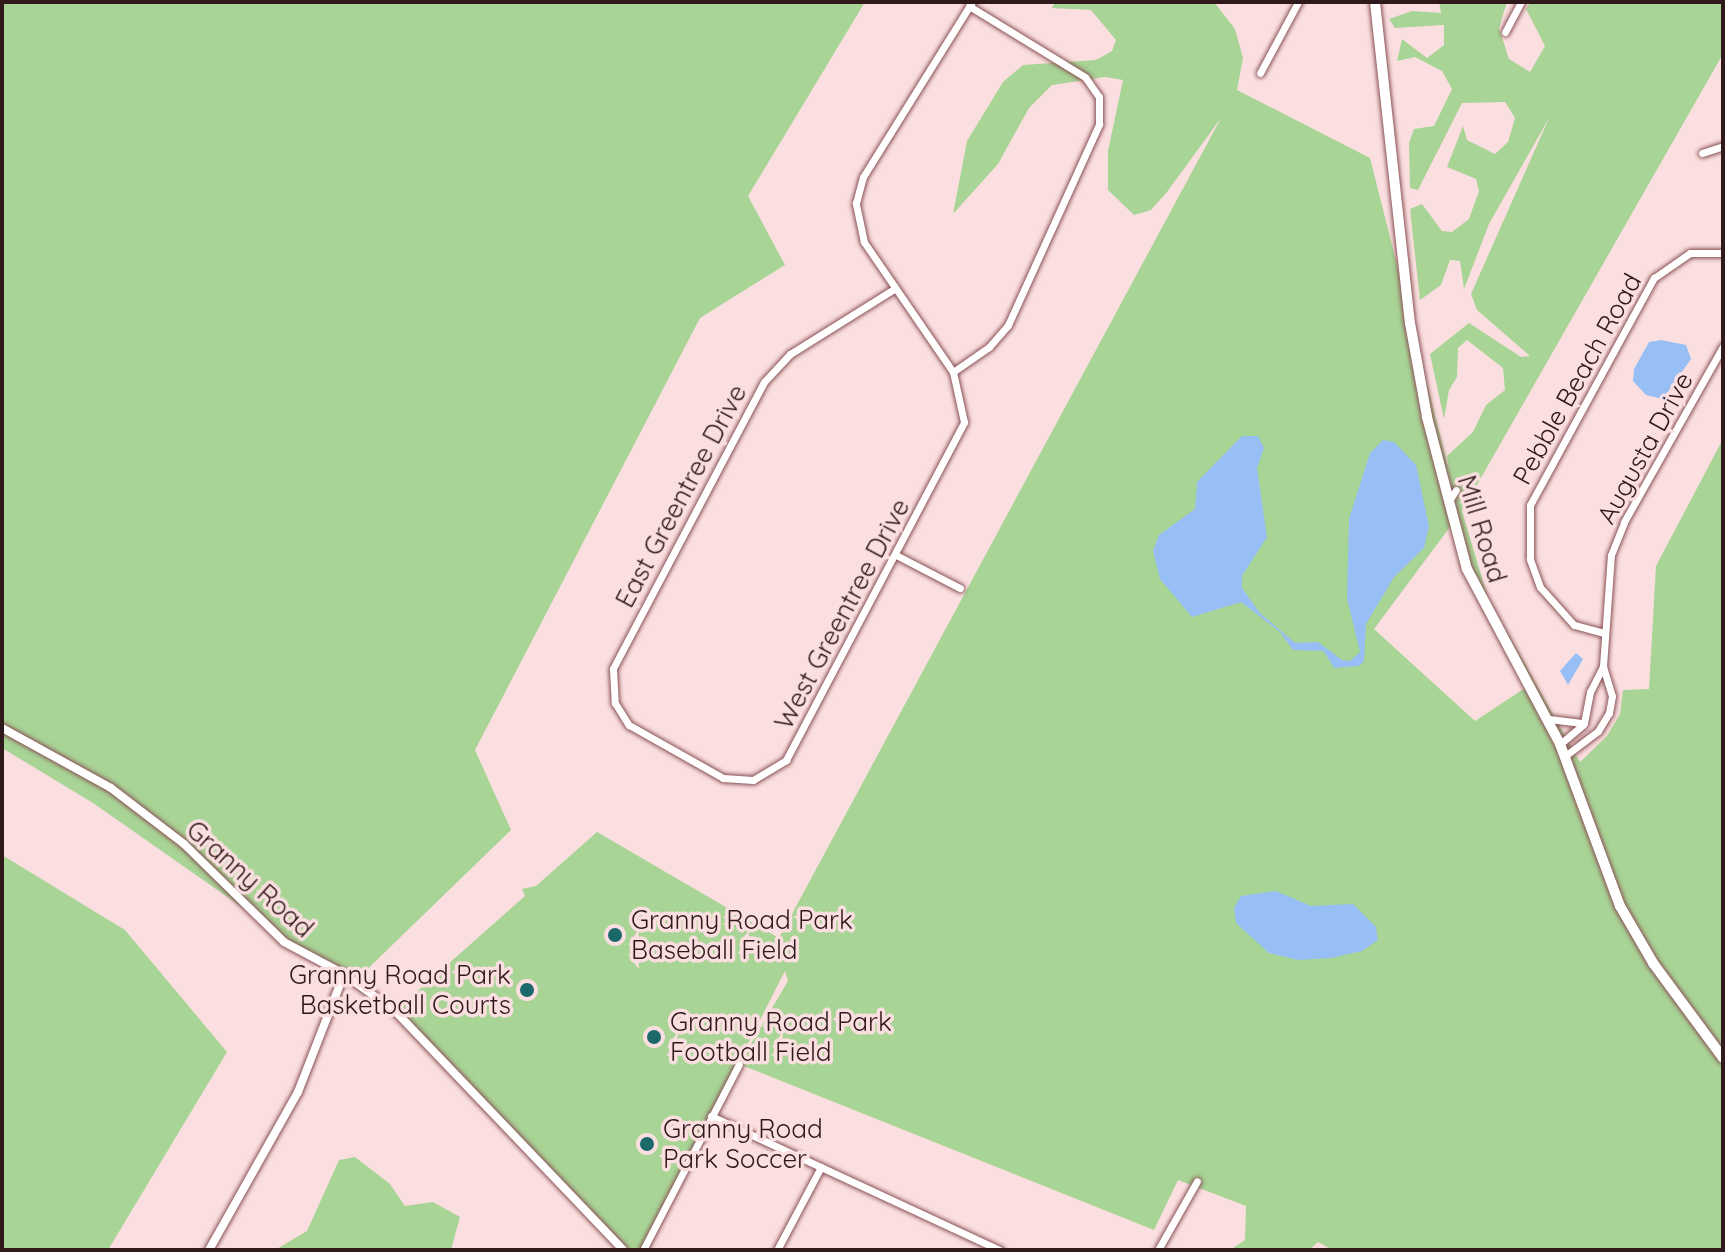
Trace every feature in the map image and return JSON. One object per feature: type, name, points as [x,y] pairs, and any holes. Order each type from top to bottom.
[{"type":"main road","name":"Mill Road","points":[[1375,2],[1410,323],[1449,501],[1481,601],[1549,719],[1620,906],[1653,963],[1723,1058]]},
{"type":"street","points":[[1260,73],[1298,2]]},
{"type":"street","points":[[1505,32],[1521,2]]},
{"type":"street","points":[[970,4],[1085,77],[1099,97],[1099,124],[1008,325],[989,347],[953,372],[894,289],[859,232],[857,189],[970,4]]},
{"type":"street","points":[[1702,153],[1723,146]]},
{"type":"street","name":"Pebble Beach Road","points":[[1604,633],[1574,625],[1540,587],[1530,559],[1530,505],[1654,278],[1690,253],[1723,253]]},
{"type":"street","name":"East Greentree Drive","points":[[676,752],[637,731],[621,715],[612,692],[617,660],[764,382],[790,354],[894,289]]},
{"type":"street","name":"Augusta Drive","points":[[1565,756],[1598,731],[1609,713],[1612,696],[1603,666],[1608,569],[1624,522],[1723,346]]},
{"type":"street","name":"West Greentree Drive","points":[[676,752],[735,780],[753,780],[786,760],[964,422],[953,372]]},
{"type":"street","points":[[1449,501],[1456,490]]},
{"type":"street","points":[[896,555],[960,588]]},
{"type":"street","name":"Augusta Drive","points":[[1584,723],[1590,692],[1603,666]]},
{"type":"street","points":[[1549,719],[1584,723]]},
{"type":"street","points":[[1560,744],[1584,723]]},
{"type":"street","name":"Granny Road","points":[[2,728],[111,788],[184,844],[284,942],[344,974],[395,1011],[623,1250]]},
{"type":"street","points":[[209,1250],[298,1092],[344,974]]},
{"type":"street","points":[[643,1250],[739,1064]]},
{"type":"street","points":[[711,1116],[1000,1250]]},
{"type":"street","points":[[777,1250],[821,1167]]},
{"type":"street","points":[[1158,1250],[1197,1181]]},
{"type":"green space","points":[[2,2],[865,2],[748,196],[785,265],[700,318],[475,750],[511,830],[352,984],[93,803],[2,748]]},
{"type":"green space","points":[[1055,2],[1214,2],[1235,29],[1243,58],[1237,90],[1370,158],[1449,470],[1447,456],[1473,432],[1486,405],[1505,390],[1503,368],[1467,340],[1458,348],[1457,377],[1449,390],[1444,419],[1430,354],[1469,323],[1521,357],[1530,356],[1477,310],[1471,294],[1549,118],[1489,224],[1464,289],[1460,261],[1450,260],[1441,285],[1420,300],[1410,209],[1422,204],[1442,231],[1452,232],[1469,219],[1479,191],[1476,179],[1447,167],[1463,126],[1467,140],[1495,154],[1508,142],[1515,118],[1505,102],[1462,103],[1418,190],[1410,188],[1409,143],[1414,129],[1434,126],[1452,89],[1442,71],[1415,57],[1397,61],[1402,39],[1427,58],[1444,45],[1444,25],[1395,28],[1389,19],[1412,11],[1441,13],[1439,2],[1507,2],[1499,28],[1509,59],[1530,72],[1545,46],[1526,9],[1531,2],[1723,2],[1723,54],[1462,511],[1488,598],[1580,762],[1607,736],[1620,714],[1623,690],[1649,689],[1656,566],[1723,439],[1723,1250],[1332,1250],[1318,1242],[1309,1250],[1230,1250],[1245,1240],[1246,1206],[1178,1180],[1154,1230],[739,1064],[788,981],[785,971],[643,1250],[623,1250],[395,1011],[525,896],[522,889],[536,886],[597,832],[779,938],[1221,118],[1151,210],[1134,215],[1108,190],[1108,151],[1123,80],[1105,77],[1052,85],[1029,108],[998,164],[953,214],[967,141],[1003,82],[1023,65],[1096,60],[1112,51],[1116,40],[1091,10],[1052,8]],"holes":[[[1450,527],[1476,597],[1525,688],[1475,721],[1374,629]]]},
{"type":"green space","points":[[2,855],[125,930],[227,1052],[108,1250],[2,1250]]},
{"type":"green space","points":[[355,1157],[390,1184],[405,1206],[433,1202],[460,1217],[451,1250],[275,1250],[307,1231],[339,1160]]},
{"type":"water","points":[[1661,340],[1686,345],[1691,359],[1663,399],[1646,395],[1633,381],[1634,369],[1649,342]]},
{"type":"water","points":[[1242,436],[1258,436],[1264,448],[1257,468],[1267,537],[1242,576],[1242,588],[1260,613],[1295,643],[1318,642],[1342,660],[1350,661],[1360,652],[1347,598],[1349,519],[1370,453],[1383,440],[1394,442],[1416,465],[1429,526],[1424,548],[1394,577],[1366,624],[1364,661],[1359,666],[1334,668],[1324,651],[1293,650],[1280,632],[1241,602],[1192,617],[1160,579],[1153,551],[1159,535],[1195,509],[1197,482]]},
{"type":"water","points":[[1576,653],[1583,659],[1568,685],[1560,671]]},
{"type":"water","points":[[1276,891],[1311,906],[1353,904],[1376,927],[1378,940],[1362,951],[1331,958],[1298,960],[1269,953],[1236,923],[1234,908],[1241,896]]},
{"type":"place","name":"Granny Road Park Baseball Field","points":[[615,935]]},
{"type":"place","name":"Granny Road Park Basketball Courts","points":[[527,990]]},
{"type":"place","name":"Granny Road Park Football Field","points":[[654,1037]]},
{"type":"place","name":"Granny Road Park Soccer","points":[[647,1144]]}]
